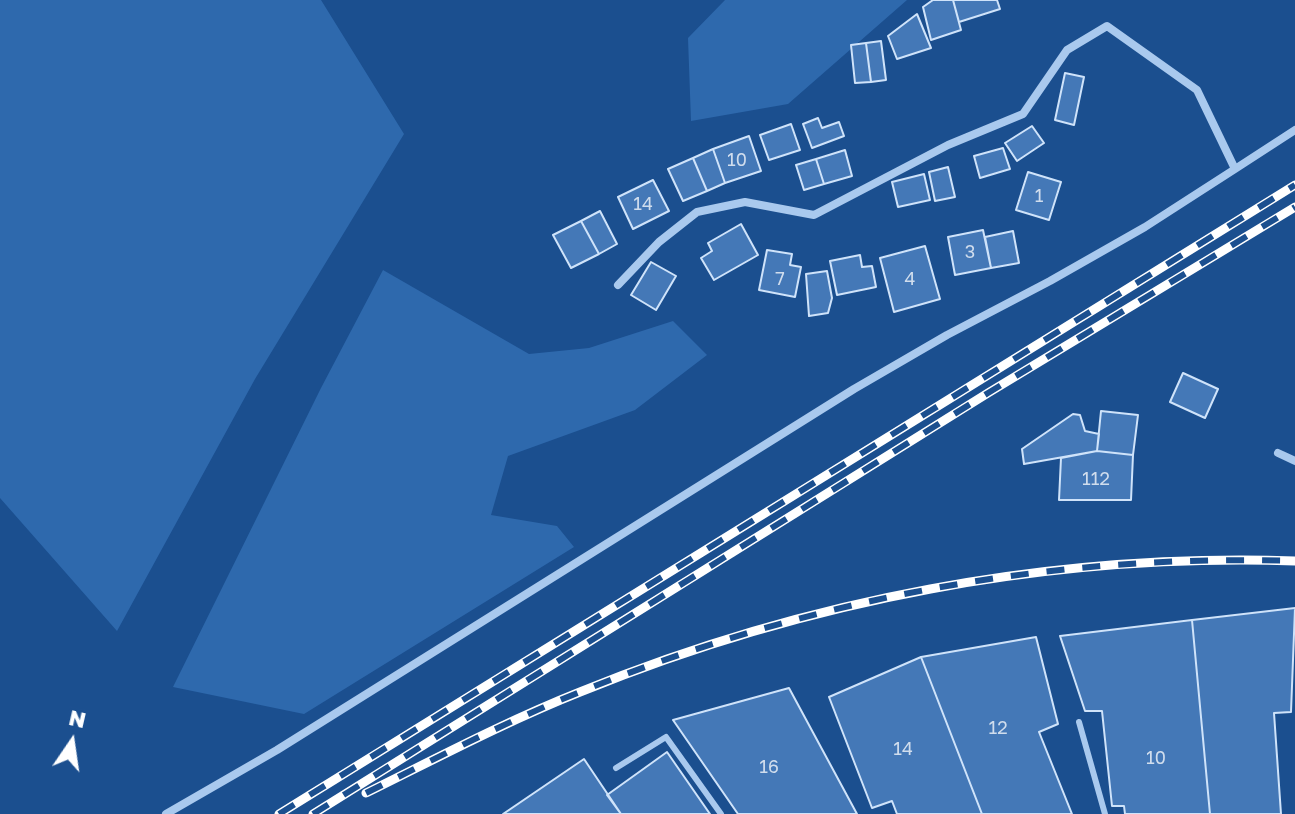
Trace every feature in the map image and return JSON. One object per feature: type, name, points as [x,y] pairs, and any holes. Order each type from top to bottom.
[{"type":"street","points":[[618,285],[659,242],[697,212],[745,202],[814,215],[948,145],[1023,114],[1067,50],[1107,26],[1197,90],[1235,169]]},
{"type":"street","points":[[166,814],[277,750],[854,389],[1145,227],[1295,130]]},
{"type":"street","points":[[1278,453],[1295,461]]},
{"type":"lane","points":[[1079,722],[1105,814]]},
{"type":"lane","points":[[616,768],[666,737],[721,814]]},
{"type":"shaded area","points":[[0,0],[321,0],[404,134],[255,379],[117,631],[0,498]]},
{"type":"shaded area","points":[[725,0],[907,0],[788,104],[691,121],[688,38]]},
{"type":"shaded area","points":[[383,270],[529,354],[589,348],[673,321],[707,355],[635,410],[508,456],[491,515],[557,526],[574,547],[304,714],[173,687],[321,388]]},
{"type":"building","points":[[933,0],[953,0],[961,30],[931,40],[923,7]]},
{"type":"building","points":[[953,0],[997,0],[1000,9],[959,22]]},
{"type":"building","points":[[917,14],[931,48],[897,59],[888,36]]},
{"type":"building","points":[[881,41],[886,80],[871,82],[866,43]]},
{"type":"building","points":[[866,43],[871,82],[855,83],[851,45]]},
{"type":"building","points":[[1065,73],[1084,77],[1074,125],[1055,120]]},
{"type":"building","points":[[818,118],[822,128],[839,122],[844,136],[812,148],[803,124]]},
{"type":"building","points":[[791,124],[800,150],[769,160],[760,135]]},
{"type":"building","points":[[1032,126],[1044,143],[1017,161],[1005,143]]},
{"type":"building","points":[[749,136],[761,171],[725,183],[713,149]]},
{"type":"building","points":[[1003,148],[1010,169],[980,178],[974,156]]},
{"type":"building","points":[[713,149],[725,183],[707,191],[693,158]]},
{"type":"building","points":[[845,150],[852,176],[824,184],[816,159]]},
{"type":"building","points":[[693,158],[707,191],[683,201],[668,169]]},
{"type":"building","points":[[816,159],[824,184],[804,190],[796,165]]},
{"type":"building","points":[[948,167],[955,197],[935,201],[929,172]]},
{"type":"building","points":[[1028,172],[1061,182],[1049,220],[1016,210]]},
{"type":"building","points":[[924,174],[930,200],[898,207],[892,182]]},
{"type":"building","points":[[653,180],[669,211],[633,229],[618,197]]},
{"type":"building","points":[[600,211],[617,244],[599,254],[581,221]]},
{"type":"building","points":[[581,221],[599,254],[571,268],[553,235]]},
{"type":"building","points":[[741,224],[758,255],[714,280],[701,258],[712,251],[708,243]]},
{"type":"building","points":[[983,230],[991,268],[955,275],[948,237]]},
{"type":"building","points":[[1013,231],[1019,263],[991,268],[985,237]]},
{"type":"building","points":[[925,246],[940,299],[894,312],[880,258]]},
{"type":"building","points":[[767,250],[792,254],[790,265],[801,267],[795,297],[759,290]]},
{"type":"building","points":[[860,255],[862,267],[872,266],[876,287],[837,295],[830,261]]},
{"type":"building","points":[[651,262],[676,276],[656,310],[631,295]]},
{"type":"building","points":[[827,271],[832,298],[828,313],[809,316],[806,274]]},
{"type":"building","points":[[1183,373],[1218,389],[1205,418],[1170,402]]},
{"type":"building","points":[[1101,411],[1138,415],[1133,455],[1097,451]]},
{"type":"building","points":[[1073,414],[1080,415],[1085,431],[1099,434],[1097,451],[1024,464],[1022,449]]},
{"type":"building","points":[[1097,451],[1133,455],[1131,500],[1059,500],[1061,458]]},
{"type":"building","points":[[1295,608],[1291,712],[1274,713],[1281,814],[1210,814],[1192,620]]},
{"type":"building","points":[[1192,620],[1210,814],[1125,814],[1124,806],[1112,806],[1102,711],[1085,711],[1060,636]]},
{"type":"building","points":[[1036,637],[1058,724],[1039,732],[1072,814],[982,814],[921,657]]},
{"type":"building","points":[[921,657],[982,814],[897,814],[892,801],[872,808],[829,697]]},
{"type":"building","points":[[789,688],[857,814],[738,814],[673,720]]},
{"type":"building","points":[[667,752],[710,814],[621,814],[607,795]]},
{"type":"building","points":[[584,759],[621,814],[503,814]]},
{"type":"railway","points":[[279,814],[1295,185]]},
{"type":"railway","points":[[313,814],[988,393],[1295,207]]},
{"type":"railway","points":[[366,793],[499,727],[580,692],[666,660],[841,608],[930,589],[1112,565],[1295,561]]}]
